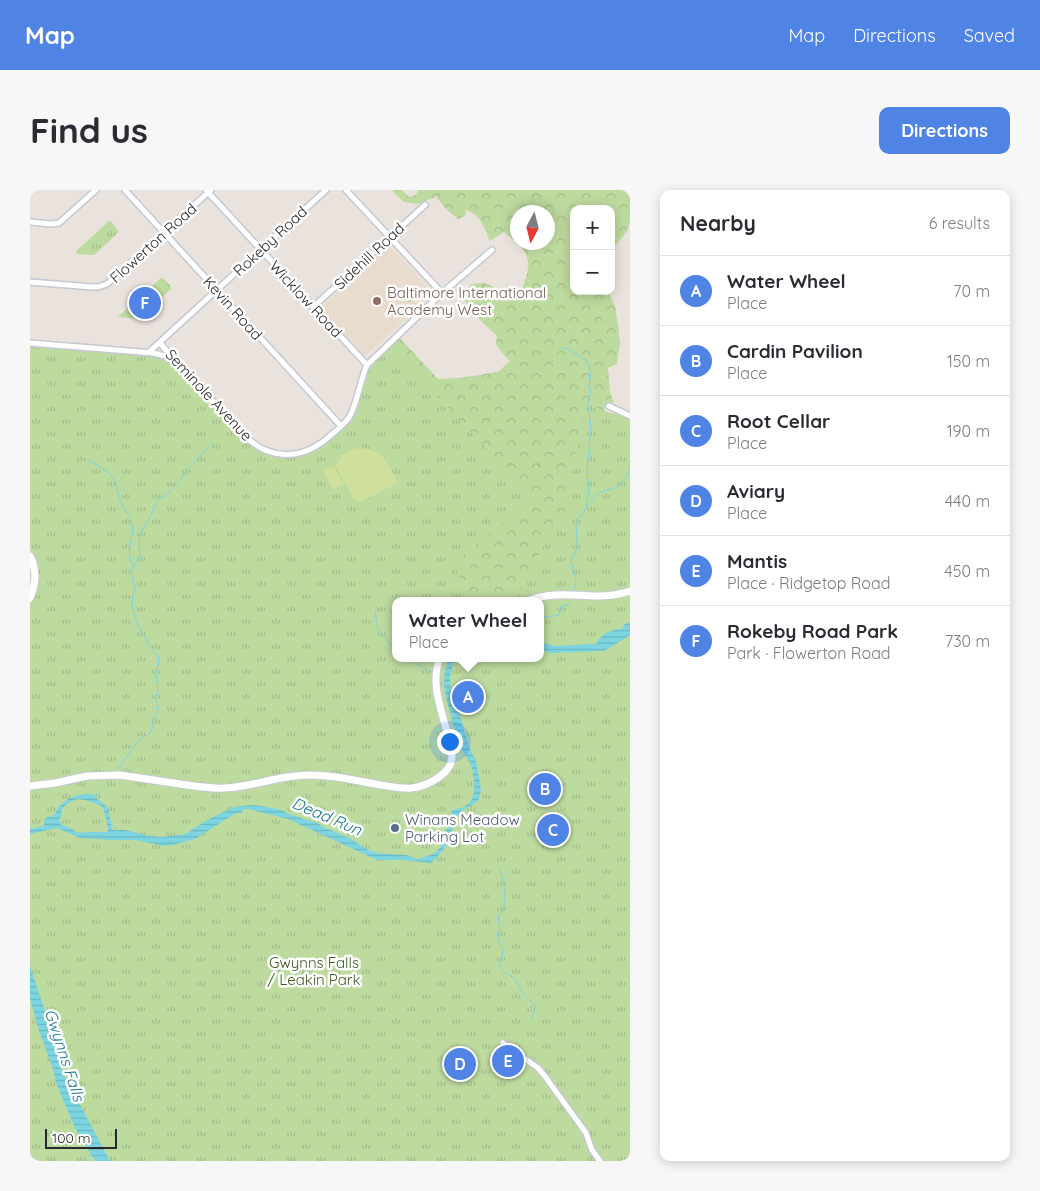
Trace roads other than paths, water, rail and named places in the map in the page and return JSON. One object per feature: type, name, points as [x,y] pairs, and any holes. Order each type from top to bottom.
[{"type":"street","points":[[30,222],[58,223],[96,190]]},
{"type":"street","name":"Kevin Road","points":[[126,190],[341,426]]},
{"type":"street","name":"Rokeby Road","points":[[149,352],[326,190]]},
{"type":"street","points":[[346,190],[442,293]]},
{"type":"street","name":"Flowerton Road","points":[[30,282],[92,287],[104,286],[112,282],[209,191]]},
{"type":"street","name":"Wicklow Road","points":[[209,191],[366,365]]},
{"type":"street","name":"Sidehill Road","points":[[313,307],[425,205]]},
{"type":"street","points":[[366,365],[442,293],[492,250]]},
{"type":"street","points":[[30,343],[149,352],[165,356],[178,364]]},
{"type":"street","name":"Seminole Avenue","points":[[160,343],[248,439],[268,452],[292,455],[307,451],[327,440],[347,420],[354,407],[366,365]]},
{"type":"street","points":[[609,406],[630,416]]},
{"type":"street","points":[[30,556],[35,576],[35,584],[30,598]]},
{"type":"street","points":[[539,597],[554,594],[599,596],[630,591]]},
{"type":"street","points":[[30,786],[87,776],[110,775],[201,787],[224,788],[310,774],[396,788],[421,786],[442,774],[452,760],[452,748],[437,692],[439,662]]},
{"type":"street","points":[[503,1043],[538,1068],[544,1075],[586,1133],[592,1150],[600,1161]]},
{"type":"water","points":[[630,622],[630,635],[606,650],[551,653],[544,651],[544,644],[555,646],[595,644],[605,634],[621,629]]},
{"type":"water","name":"Dead Run","points":[[448,662],[453,662],[450,678],[451,690],[469,747],[476,761],[481,791],[479,799],[462,811],[456,818],[449,841],[431,863],[377,860],[288,819],[248,809],[242,810],[242,813],[236,813],[195,839],[165,846],[135,840],[80,838],[57,828],[30,834],[30,829],[44,826],[44,820],[54,815],[65,801],[75,796],[93,794],[107,808],[112,830],[125,830],[162,837],[185,834],[209,819],[234,807],[252,805],[281,810],[318,823],[351,839],[373,853],[406,855],[417,859],[430,855],[436,852],[442,845],[440,840],[448,826],[452,810],[468,804],[474,793],[472,767],[458,742],[445,694],[445,673]],"holes":[[[77,799],[100,805],[104,810],[108,832],[75,832],[73,829],[62,825],[59,820],[65,805]]]},
{"type":"water","name":"Gwynns Falls","points":[[30,966],[58,1050],[61,1069],[110,1161],[95,1161],[74,1126],[56,1083],[30,997]]},
{"type":"waterway","points":[[562,348],[568,349],[587,361],[591,373],[589,386],[591,390],[588,402],[591,426],[587,473],[589,490],[586,508],[576,524],[577,548],[571,561],[576,579],[574,589]]},
{"type":"waterway","points":[[118,769],[138,741],[152,730],[153,720],[159,708],[156,701],[158,692],[156,672],[159,663],[158,656],[139,628],[132,607],[135,587],[131,575],[139,557],[140,534],[160,498],[173,488],[213,443]]},
{"type":"waterway","points":[[87,459],[108,472],[116,484],[122,504],[133,525],[129,552],[134,565]]},
{"type":"waterway","points":[[587,507],[598,493],[614,488],[625,481],[630,468]]},
{"type":"waterway","points":[[544,616],[559,615],[561,606],[568,605],[571,602]]},
{"type":"waterway","points":[[375,611],[378,631],[392,646]]},
{"type":"waterway","points":[[414,662],[432,672]]},
{"type":"waterway","points":[[94,797],[102,789]]},
{"type":"waterway","name":"Dead Run","points":[[110,822],[117,831]]},
{"type":"waterway","name":"Dead Run","points":[[367,850],[380,854]]},
{"type":"waterway","points":[[500,869],[505,889],[503,911],[499,915],[498,920],[500,925],[498,938],[503,949],[499,966],[513,978],[524,994],[535,1005],[531,1020]]},
{"type":"waterway","points":[[85,1161],[91,1154]]},
{"type":"place","name":"Baltimore International Academy West","points":[[377,301]]},
{"type":"place","name":"Rokeby Road Park","points":[[145,303]]},
{"type":"place","name":"Water Wheel","points":[[468,697]]},
{"type":"place","name":"Cardin Pavilion","points":[[545,789]]},
{"type":"place","name":"Winans Meadow Parking Lot","points":[[395,828]]},
{"type":"place","name":"Root Cellar","points":[[553,830]]},
{"type":"place","name":"Mantis","points":[[508,1061]]},
{"type":"place","name":"Aviary","points":[[460,1064]]},
{"type":"park label","name":"Gwynns Falls / Leakin Park","points":[[314,970]]}]
